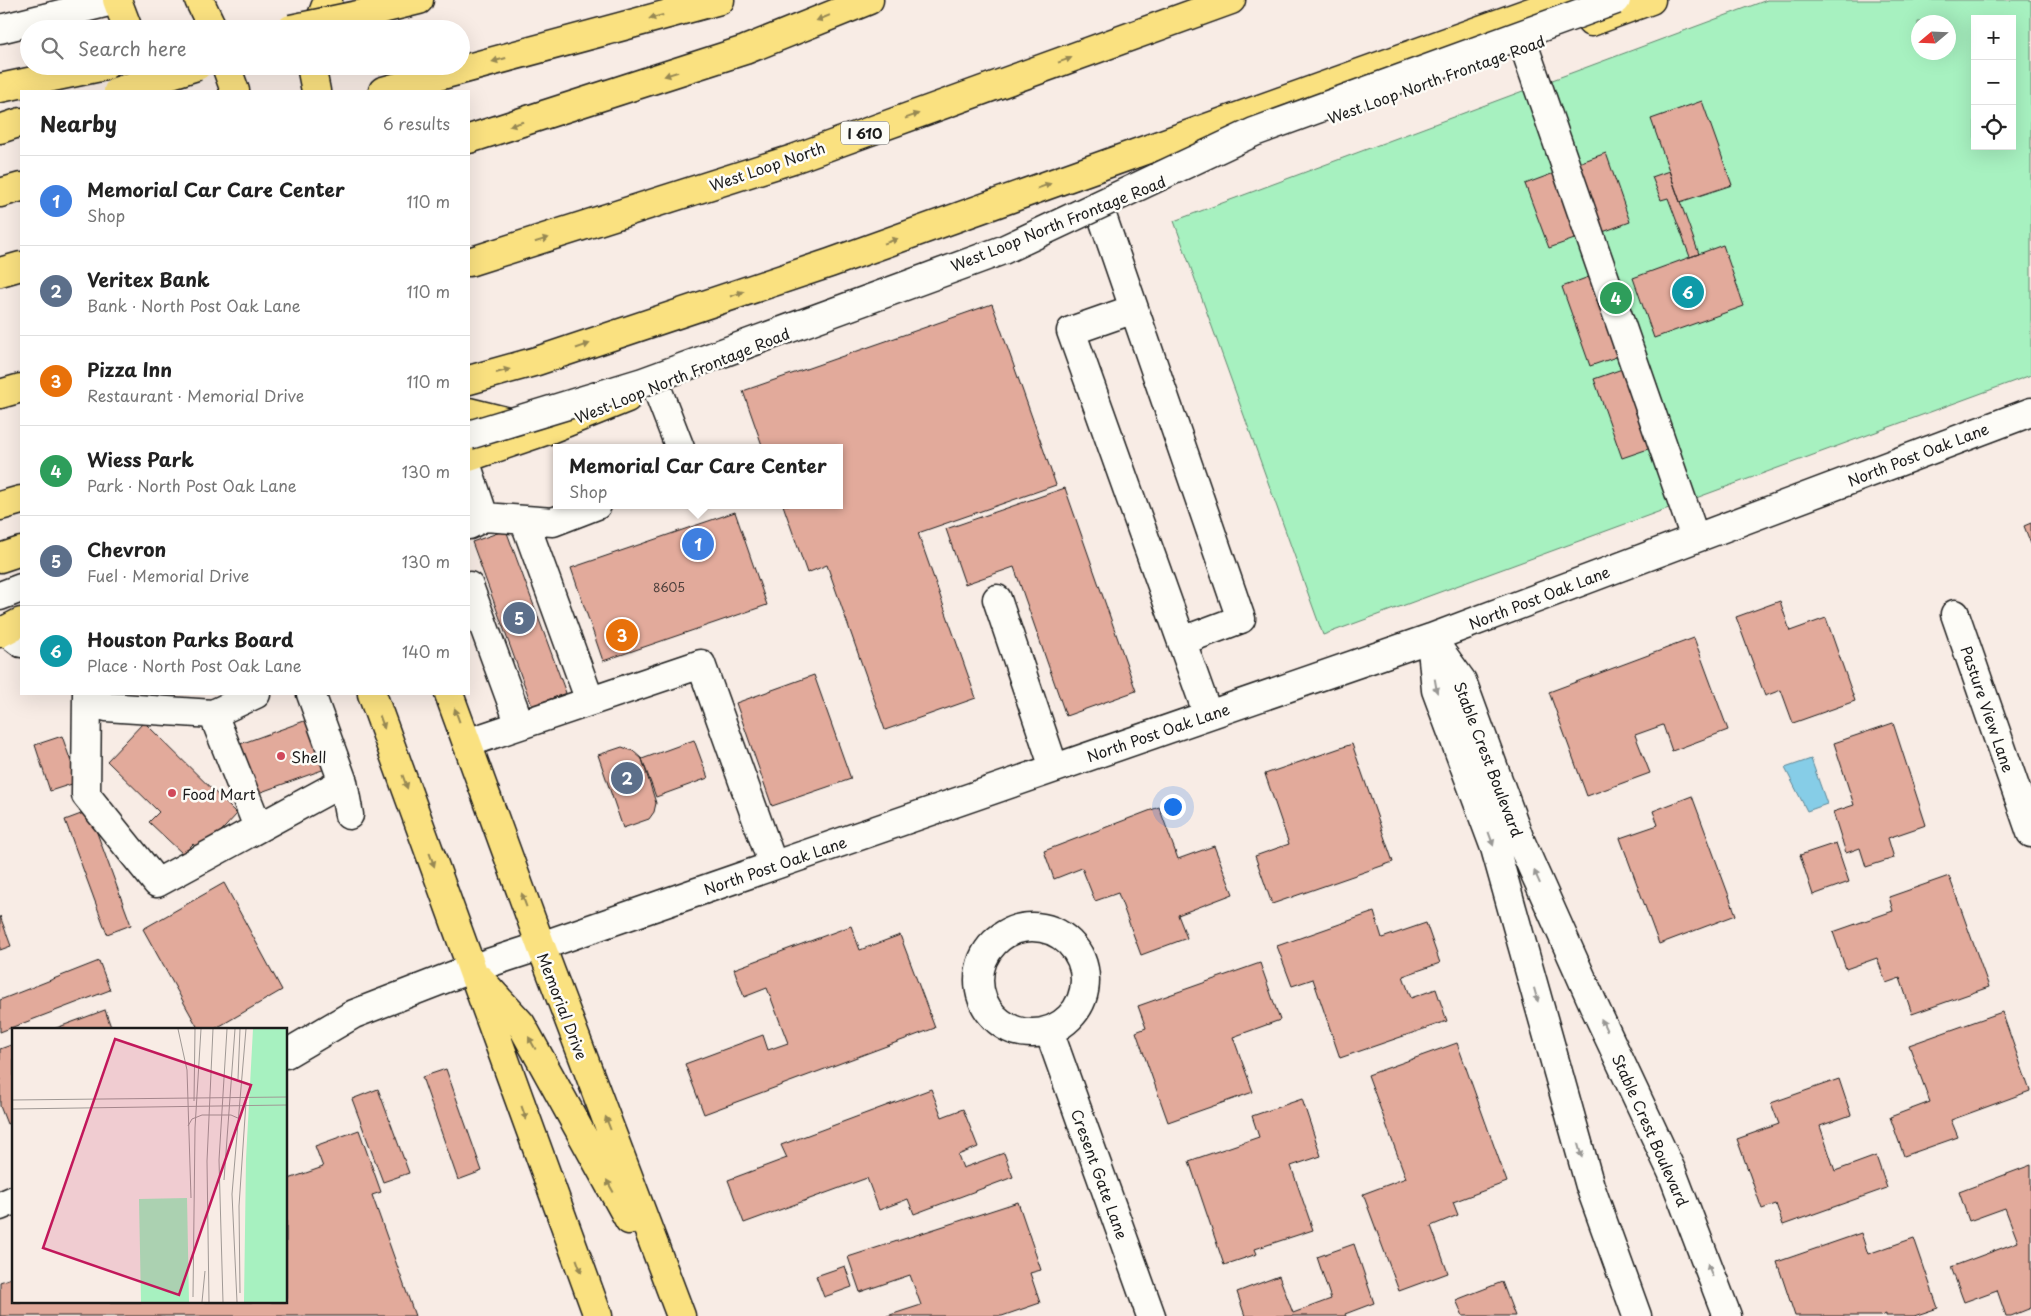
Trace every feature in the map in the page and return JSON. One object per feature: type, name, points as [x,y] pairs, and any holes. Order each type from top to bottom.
[{"type":"main road","points":[[117,0],[125,20]]},
{"type":"main road","points":[[199,0],[209,20]]},
{"type":"main road","points":[[320,20],[328,0]]},
{"type":"main road","points":[[470,68],[720,0]]},
{"type":"main road","points":[[470,140],[745,50],[869,0]]},
{"type":"main road","name":"West Loop North","points":[[470,262],[793,159],[1232,0]]},
{"type":"main road","points":[[470,380],[537,361],[830,262],[1564,0]]},
{"type":"main road","name":"West Loop North Frontage Road","points":[[470,457],[545,431],[1214,160],[1651,0]]},
{"type":"main road","points":[[334,20],[413,2]]},
{"type":"main road","points":[[343,20],[358,15]]},
{"type":"main road","points":[[0,88],[63,75]]},
{"type":"main road","points":[[146,75],[152,90]]},
{"type":"main road","points":[[121,90],[169,75]]},
{"type":"main road","points":[[229,75],[235,90]]},
{"type":"main road","points":[[313,75],[316,90]]},
{"type":"main road","points":[[387,90],[443,75]]},
{"type":"main road","points":[[0,129],[20,122]]},
{"type":"main road","points":[[0,193],[20,188]]},
{"type":"main road","points":[[0,272],[20,266]]},
{"type":"main road","points":[[0,394],[20,388]]},
{"type":"main road","points":[[470,412],[545,431]]},
{"type":"main road","points":[[0,506],[20,500]]},
{"type":"main road","points":[[0,558],[20,551]]},
{"type":"main road","points":[[372,695],[470,969],[598,1316]]},
{"type":"main road","name":"Memorial Drive","points":[[449,695],[541,946],[678,1310]]},
{"type":"main road","points":[[470,969],[521,1024],[678,1310]]},
{"type":"street","points":[[36,20],[117,0]]},
{"type":"street","points":[[470,435],[644,382],[1003,250],[1254,132],[1616,0]]},
{"type":"street","points":[[0,29],[20,24]]},
{"type":"street","points":[[1524,46],[1695,538]]},
{"type":"street","points":[[1099,207],[1241,619],[1182,641]]},
{"type":"street","points":[[1134,309],[1071,331],[1208,715]]},
{"type":"street","points":[[656,386],[678,444]]},
{"type":"street","name":"North Post Oak Lane","points":[[288,1053],[354,1014],[470,969],[1431,638],[2031,412]]},
{"type":"street","points":[[470,478],[477,521],[524,520],[553,522],[587,509]]},
{"type":"street","points":[[524,520],[590,702]]},
{"type":"street","points":[[0,596],[20,588]]},
{"type":"street","points":[[470,589],[520,725]]},
{"type":"street","points":[[997,599],[1054,768]]},
{"type":"street","name":"Pasture View Lane","points":[[1955,614],[2031,833]]},
{"type":"street","name":"Stable Crest Boulevard","points":[[1431,638],[1436,690],[1495,848],[1590,1186],[1636,1316]]},
{"type":"street","name":"Stable Crest Boulevard","points":[[1431,638],[1462,681],[1520,840],[1672,1172],[1727,1316]]},
{"type":"street","points":[[467,743],[700,664],[773,865]]},
{"type":"street","points":[[88,695],[86,795],[157,883],[343,782]]},
{"type":"street","points":[[89,695],[106,707],[213,714],[248,695]]},
{"type":"street","points":[[312,695],[343,782],[349,815]]},
{"type":"street","points":[[213,714],[258,827]]},
{"type":"street","name":"Cresent Gate Lane","points":[[1049,1031],[1151,1316]]},
{"type":"street","points":[[0,1206],[12,1201]]},
{"type":"green space","points":[[1767,0],[2031,0],[2031,375],[1323,635],[1174,221]]},
{"type":"water","points":[[1811,759],[1827,804],[1807,811],[1785,768]]},
{"type":"building","points":[[1702,101],[1732,185],[1680,202],[1651,119]]},
{"type":"building","points":[[1606,153],[1630,222],[1600,233],[1576,164]]},
{"type":"building","points":[[1669,171],[1699,254],[1690,257],[1668,198],[1661,200],[1652,177]]},
{"type":"building","points":[[1557,172],[1580,237],[1549,248],[1525,184]]},
{"type":"building","points":[[1723,245],[1744,306],[1654,338],[1633,278]]},
{"type":"building","points":[[1594,275],[1622,355],[1590,366],[1562,287]]},
{"type":"building","points":[[992,304],[1056,485],[918,533],[976,698],[885,730],[827,565],[807,573],[784,509],[843,509],[843,444],[762,444],[743,391]]},
{"type":"building","points":[[1625,368],[1654,447],[1622,458],[1594,379]]},
{"type":"building","points":[[1065,488],[1136,691],[1066,716],[1014,567],[965,584],[946,529]]},
{"type":"building","points":[[735,512],[767,605],[603,661],[571,568]]},
{"type":"building","points":[[2031,523],[2031,544],[2024,526]]},
{"type":"building","points":[[506,530],[566,693],[532,706],[472,542]]},
{"type":"building","points":[[1780,601],[1790,631],[1826,618],[1855,701],[1793,723],[1781,690],[1765,696],[1736,617]]},
{"type":"building","points":[[1694,638],[1728,730],[1672,751],[1663,725],[1635,735],[1650,773],[1587,796],[1549,692]]},
{"type":"building","points":[[814,675],[851,779],[772,806],[736,703]]},
{"type":"building","points":[[307,720],[325,769],[250,796],[232,747]]},
{"type":"building","points":[[144,722],[237,814],[202,852],[193,844],[183,854],[149,822],[159,812],[107,761]]},
{"type":"building","points":[[1893,723],[1926,825],[1888,838],[1894,858],[1866,867],[1860,848],[1846,853],[1833,812],[1854,805],[1834,743]]},
{"type":"building","points":[[62,736],[78,782],[50,791],[35,745]]},
{"type":"building","points":[[694,740],[708,778],[656,797],[642,759]]},
{"type":"building","points":[[1352,744],[1393,862],[1272,904],[1255,856],[1289,844],[1265,774]]},
{"type":"building","points":[[622,747],[633,751],[642,759],[656,803],[654,812],[649,819],[623,828],[598,755]]},
{"type":"building","points":[[1692,796],[1736,915],[1659,944],[1620,838],[1658,825],[1653,811]]},
{"type":"building","points":[[1159,807],[1178,859],[1214,846],[1233,894],[1178,915],[1187,938],[1141,955],[1118,893],[1095,901],[1082,868],[1054,879],[1044,851]]},
{"type":"building","points":[[89,811],[131,925],[107,934],[65,820]]},
{"type":"building","points":[[1836,843],[1849,882],[1813,895],[1800,855]]},
{"type":"building","points":[[1949,876],[1989,987],[1912,1014],[1900,978],[1886,983],[1877,958],[1846,969],[1833,932],[1893,911],[1889,897]]},
{"type":"building","points":[[224,883],[282,990],[216,1028],[198,1028],[143,929]]},
{"type":"building","points":[[1374,912],[1382,938],[1426,923],[1440,963],[1403,976],[1411,998],[1436,989],[1447,1021],[1340,1058],[1313,979],[1292,986],[1277,946]]},
{"type":"building","points":[[0,916],[11,946],[0,950]]},
{"type":"building","points":[[851,926],[860,950],[900,935],[935,1028],[704,1114],[685,1064],[763,1035],[768,1050],[788,1043],[767,988],[744,997],[734,969]]},
{"type":"building","points":[[99,961],[110,990],[0,1032],[0,1000]]},
{"type":"building","points":[[1260,963],[1280,1020],[1233,1037],[1253,1092],[1168,1122],[1136,1032],[1146,1028],[1138,1006]]},
{"type":"building","points":[[105,1010],[111,1028],[56,1028]]},
{"type":"building","points":[[2002,1012],[2030,1091],[1951,1120],[1958,1137],[1904,1156],[1890,1117],[1930,1102],[1909,1045]]},
{"type":"building","points":[[1457,1043],[1507,1182],[1453,1202],[1458,1215],[1431,1226],[1448,1273],[1399,1291],[1363,1194],[1406,1178],[1368,1075]]},
{"type":"building","points":[[12,1045],[12,1122],[7,1124],[0,1106],[0,1049]]},
{"type":"building","points":[[446,1069],[482,1171],[458,1180],[422,1077]]},
{"type":"building","points":[[1839,1079],[1851,1115],[1820,1126],[1835,1171],[1876,1156],[1887,1188],[1783,1225],[1776,1204],[1762,1209],[1737,1139],[1779,1124],[1771,1103]]},
{"type":"building","points":[[378,1089],[409,1173],[383,1182],[352,1099]]},
{"type":"building","points":[[931,1089],[942,1117],[963,1109],[978,1147],[958,1155],[963,1168],[1004,1153],[1013,1177],[914,1214],[908,1199],[879,1210],[867,1178],[744,1223],[728,1180],[787,1158],[781,1145]]},
{"type":"building","points":[[1302,1099],[1321,1156],[1291,1166],[1313,1230],[1255,1249],[1257,1254],[1224,1265],[1189,1161],[1259,1137],[1252,1116]]},
{"type":"building","points":[[359,1130],[381,1192],[372,1195],[415,1316],[0,1316],[0,1282],[12,1278],[12,1304],[288,1304],[288,1179],[323,1167],[315,1146]]},
{"type":"building","points":[[2031,1165],[2031,1308],[2011,1316],[2006,1316],[1997,1290],[1964,1302],[1951,1267],[2018,1242],[2005,1208],[1969,1221],[1959,1192]]},
{"type":"building","points":[[1018,1202],[1041,1270],[1030,1273],[1040,1303],[1002,1316],[887,1316],[921,1305],[910,1275],[860,1292],[848,1257]]},
{"type":"building","points":[[1861,1233],[1868,1254],[1914,1238],[1938,1308],[1914,1316],[1886,1316],[1886,1314],[1881,1316],[1795,1316],[1777,1262]]},
{"type":"building","points":[[1354,1244],[1374,1303],[1345,1314],[1346,1316],[1245,1316],[1237,1292],[1279,1276],[1293,1313],[1331,1299],[1317,1257]]},
{"type":"building","points":[[845,1266],[852,1287],[824,1297],[816,1276]]},
{"type":"building","points":[[1502,1282],[1515,1316],[1463,1316],[1456,1300]]},
{"type":"place","name":"Houston Parks Board","points":[[1688,292]]},
{"type":"place","name":"Wiess Park","points":[[1616,298]]},
{"type":"place","name":"Memorial Car Care Center","points":[[698,544]]},
{"type":"place","name":"Chevron","points":[[519,618]]},
{"type":"place","name":"Pizza Inn","points":[[622,635]]},
{"type":"place","name":"Shell","points":[[281,756]]},
{"type":"place","name":"Veritex Bank","points":[[627,778]]},
{"type":"place","name":"Food Mart","points":[[172,793]]}]
